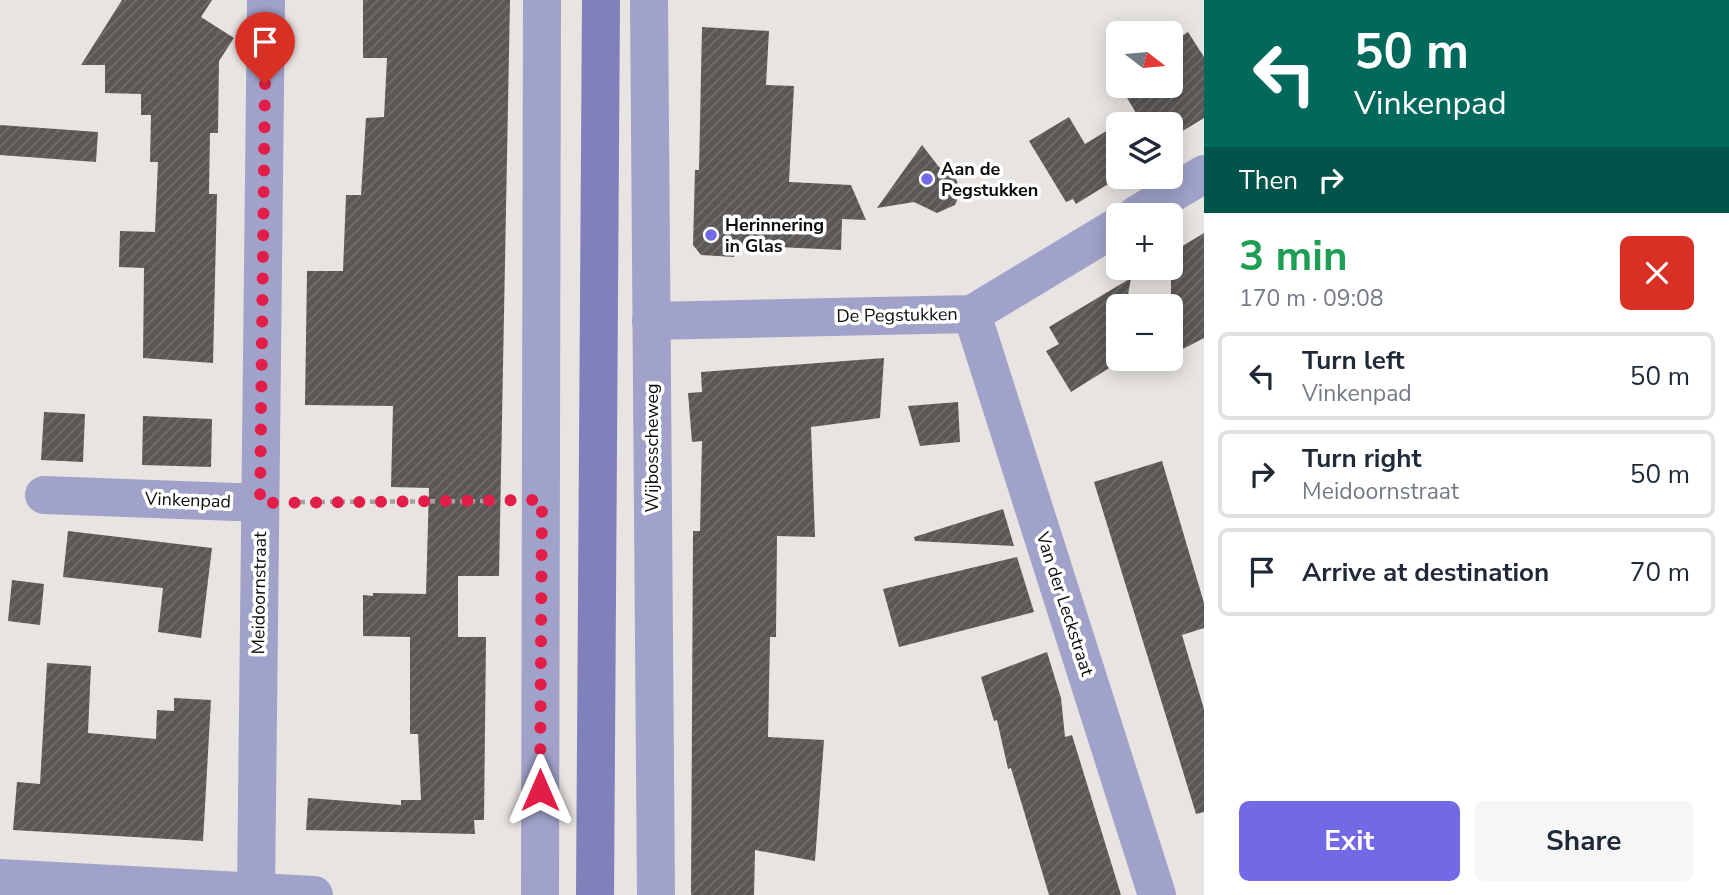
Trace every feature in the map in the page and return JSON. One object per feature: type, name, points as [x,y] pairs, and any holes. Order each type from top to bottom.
[{"type":"street","name":"Meidoornstraat","points":[[256,892],[266,0]]},
{"type":"street","points":[[540,895],[542,0]]},
{"type":"street","points":[[594,0],[599,54]]},
{"type":"street","points":[[595,895],[601,0]]},
{"type":"street","name":"Wijbosscheweg","points":[[649,0],[656,895]]},
{"type":"street","points":[[1156,203],[1204,174]]},
{"type":"street","name":"De Pegstukken","points":[[651,321],[972,314],[1106,233]]},
{"type":"street","name":"Van der Leckstraat","points":[[972,314],[1157,895]]},
{"type":"street","name":"Vinkenpad","points":[[44,495],[260,503]]},
{"type":"street","points":[[0,878],[314,895]]},
{"type":"path","points":[[260,503],[542,500]]},
{"type":"building","points":[[122,0],[212,0],[201,17],[234,38],[219,61],[218,133],[210,133],[209,194],[217,194],[213,363],[143,358],[144,268],[119,267],[120,231],[155,232],[158,162],[150,162],[151,115],[141,115],[141,94],[105,93],[105,65],[81,65]]},
{"type":"building","points":[[363,0],[510,0],[499,576],[458,576],[458,637],[486,637],[484,820],[474,820],[475,834],[306,830],[308,798],[401,805],[401,800],[421,800],[418,734],[410,734],[410,637],[363,636],[363,595],[426,594],[429,488],[391,487],[393,406],[305,405],[307,271],[343,271],[346,195],[361,195],[366,118],[384,117],[387,58],[363,58]]},
{"type":"building","points":[[702,27],[769,31],[766,85],[794,86],[789,182],[851,185],[866,220],[842,219],[841,250],[734,245],[734,257],[701,255],[693,245],[695,170],[699,170]]},
{"type":"building","points":[[1188,32],[1204,57],[1204,118],[1183,131],[1183,112],[1135,112],[1127,98],[1183,98],[1183,35]]},
{"type":"building","points":[[1069,117],[1085,144],[1106,131],[1106,185],[1076,204],[1073,199],[1066,202],[1029,141]]},
{"type":"building","points":[[0,125],[98,132],[96,162],[0,155]]},
{"type":"building","name":"Aan de Pegstukken","points":[[922,145],[939,167],[951,173],[957,181],[960,193],[955,205],[937,213],[914,202],[877,208]]},
{"type":"building","points":[[1204,233],[1204,338],[1183,349],[1183,294],[1171,294],[1171,280],[1183,280],[1183,246]]},
{"type":"building","points":[[1128,280],[1131,280],[1128,294],[1106,294],[1106,370],[1071,392],[1046,351],[1059,344],[1049,327]]},
{"type":"building","points":[[884,358],[880,418],[811,427],[815,537],[777,536],[776,637],[770,637],[768,737],[824,740],[815,861],[755,850],[754,895],[691,895],[693,531],[700,531],[702,441],[692,442],[688,393],[702,392],[701,372]]},
{"type":"building","points":[[958,402],[960,442],[920,446],[908,406]]},
{"type":"building","points":[[44,412],[85,414],[83,462],[41,460]]},
{"type":"building","points":[[143,416],[212,419],[211,467],[142,465]]},
{"type":"building","points":[[1162,461],[1204,603],[1204,628],[1182,635],[1204,709],[1204,812],[1196,814],[1094,482]]},
{"type":"building","points":[[1003,509],[1014,546],[915,541],[914,537]]},
{"type":"building","points":[[68,531],[212,548],[201,638],[158,632],[163,588],[63,577]]},
{"type":"building","points":[[1017,557],[1034,612],[899,647],[883,589]]},
{"type":"building","points":[[12,580],[44,584],[40,625],[8,621]]},
{"type":"building","points":[[1047,652],[1061,698],[1065,737],[1072,735],[1121,895],[1049,895],[1011,768],[1008,769],[997,720],[994,721],[981,677]]},
{"type":"building","points":[[47,663],[91,666],[88,733],[156,739],[157,710],[174,711],[174,698],[211,700],[203,841],[13,830],[17,782],[40,784]]},
{"type":"place","name":"Aan de Pegstukken","points":[[927,179]]},
{"type":"place","name":"Herinnering in Glas","points":[[711,235]]},
{"type":"route","points":[[265,84],[260,503],[542,500],[540,790]]}]
